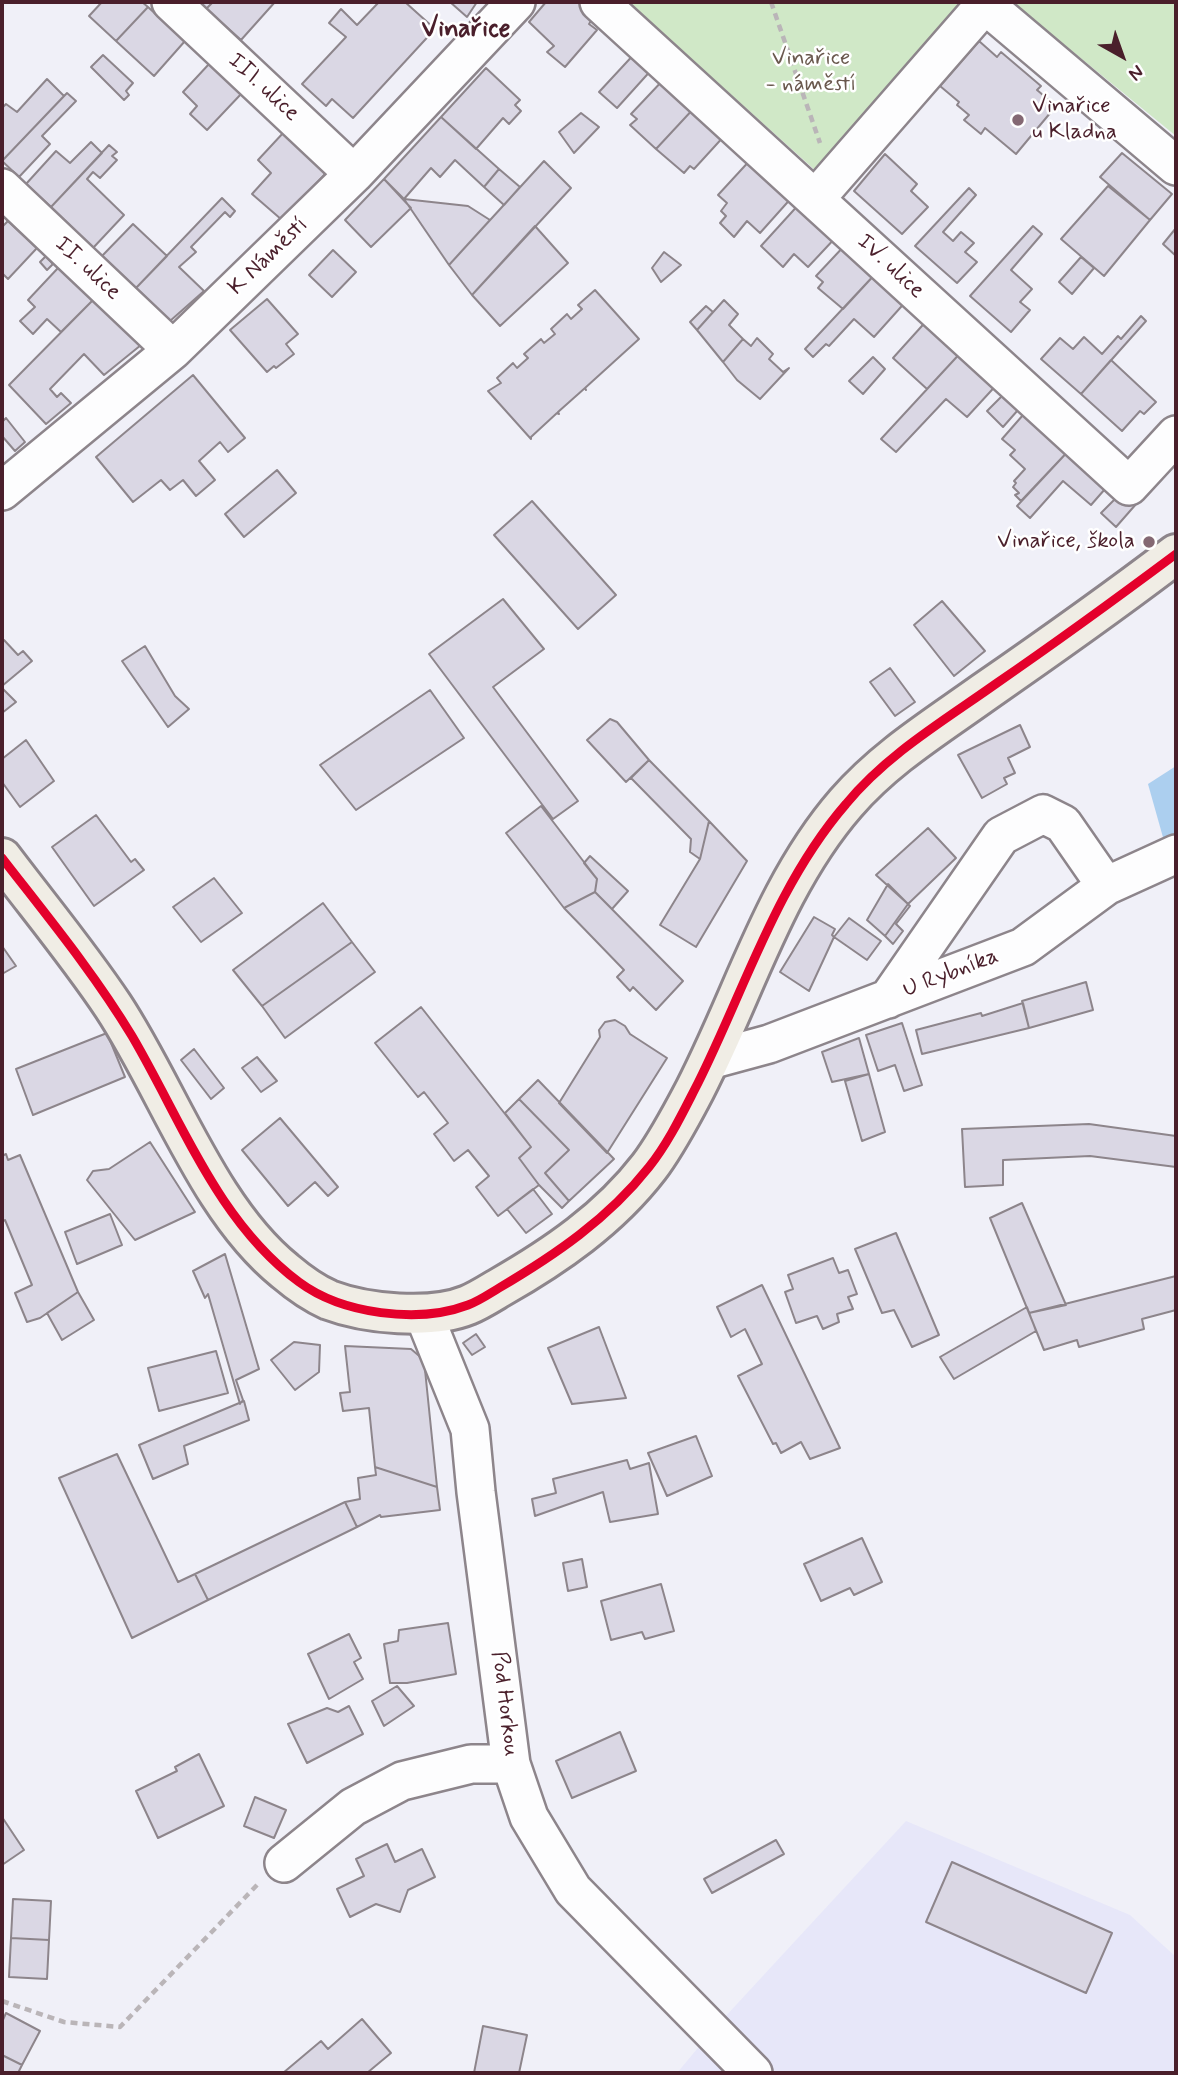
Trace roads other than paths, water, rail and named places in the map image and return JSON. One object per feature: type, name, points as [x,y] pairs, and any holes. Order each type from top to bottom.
[{"type":"main road","points":[[2,858],[113,1006],[242,1229],[281,1269],[324,1298],[348,1306],[424,1315],[468,1306],[528,1272],[593,1225],[619,1201],[653,1162],[710,1060],[796,874],[820,835],[861,787],[920,735],[1085,622],[1176,554]]},
{"type":"street","name":"III. ulice","points":[[172,2],[354,174]]},
{"type":"street","name":"K Náměstí","points":[[2,491],[173,350],[354,174],[516,2]]},
{"type":"street","name":"IV. ulice","points":[[599,2],[824,188],[1129,486],[1176,435]]},
{"type":"street","points":[[824,188],[985,3],[1176,166]]},
{"type":"street","name":"II. ulice","points":[[2,188],[173,350]]},
{"type":"street","points":[[888,999],[1001,836],[1043,814],[1063,824],[1106,886]]},
{"type":"street","name":"U Rybníka","points":[[710,1060],[769,1044],[1023,947],[1106,886],[1176,854]]},
{"type":"street","name":"Pod Horkou","points":[[424,1315],[470,1429],[511,1765],[530,1817],[573,1890],[753,2073]]},
{"type":"street","points":[[284,1863],[353,1807],[401,1781],[471,1764],[511,1765]]},
{"type":"water","points":[[1176,766],[1176,833],[1164,841],[1148,784]]},
{"type":"place","name":"Vinařice u Kladna","points":[[1018,120]]},
{"type":"place","name":"Vinařice, škola","points":[[1149,542]]},
{"type":"district","name":"Vinařice","points":[[466,31]]},
{"type":"park label","name":"Vinařice - náměstí","points":[[811,72]]}]
